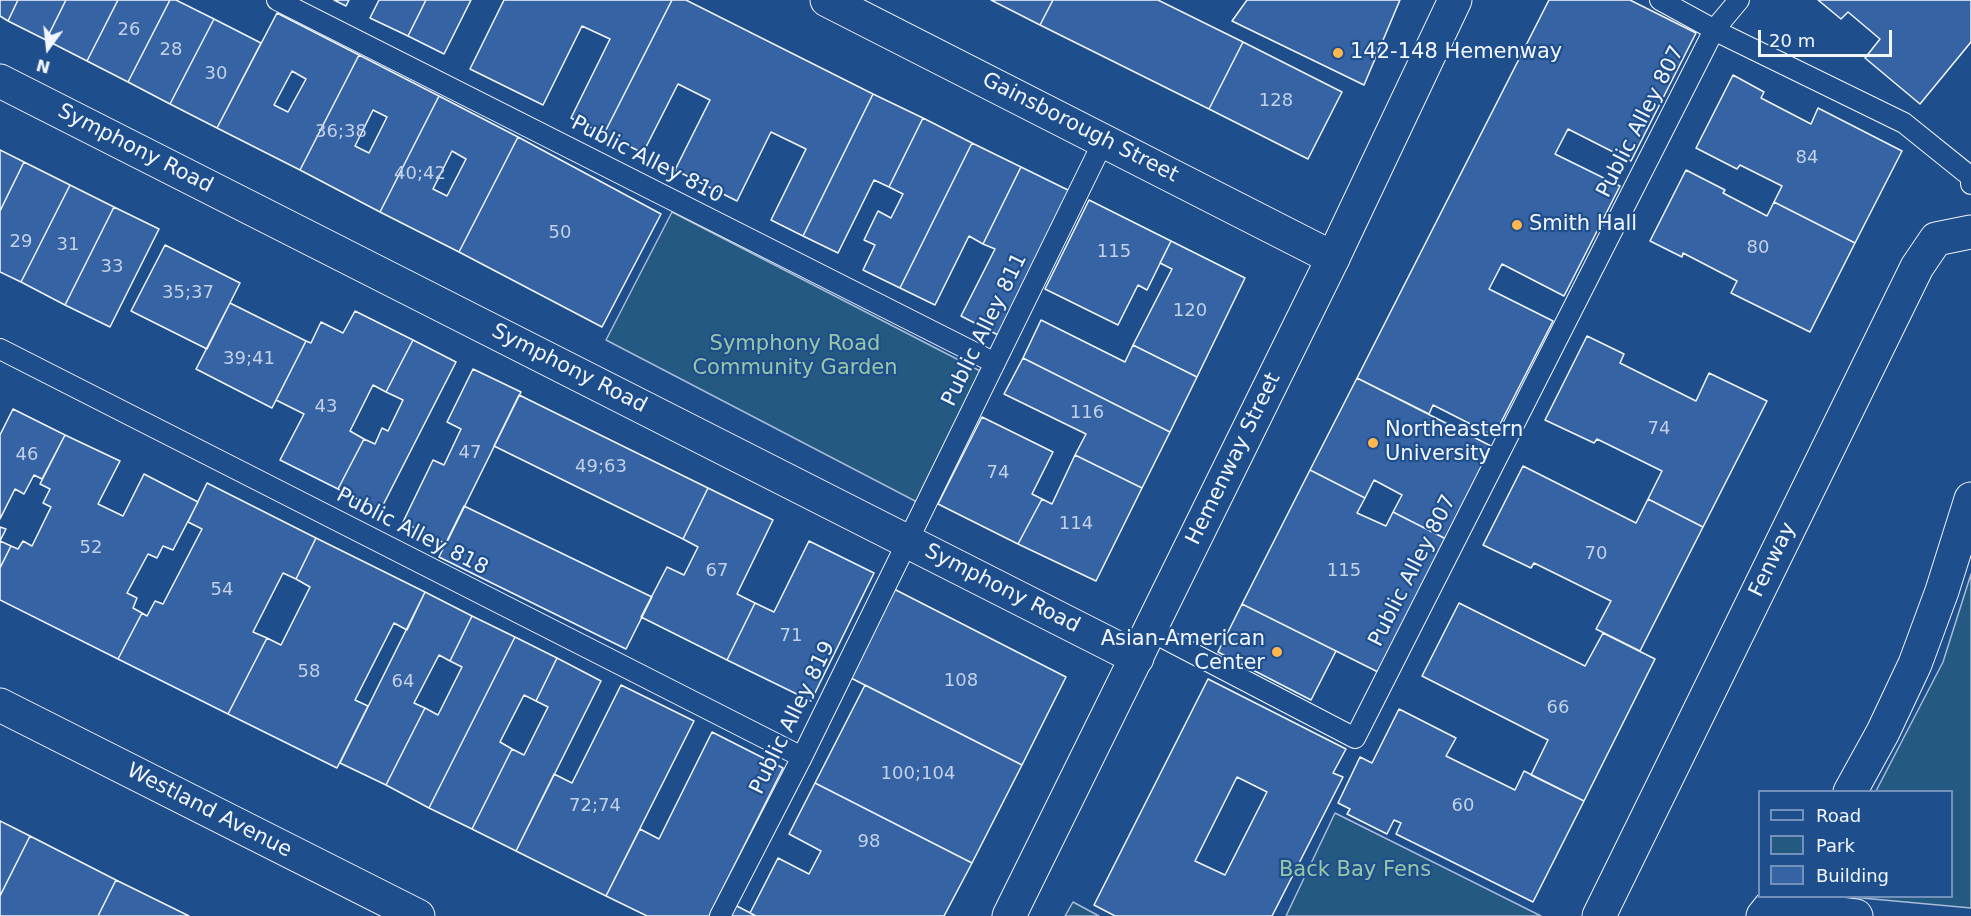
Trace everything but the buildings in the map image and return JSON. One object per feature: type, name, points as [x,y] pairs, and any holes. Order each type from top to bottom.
[{"type":"main road","name":"Gainsborough Street","points":[[827,0],[1333,258]]},
{"type":"main road","name":"Hemenway Street","points":[[1009,916],[1333,258],[1455,0]]},
{"type":"main road","name":"Symphony Road","points":[[0,81],[908,541],[1144,644]]},
{"type":"main road","name":"Fenway","points":[[1599,916],[1917,267],[1936,239],[1970,229]]},
{"type":"main road","points":[[1851,790],[1883,732],[1910,675],[1942,591],[1971,499]]},
{"type":"main road","name":"Westland Avenue","points":[[0,705],[418,916]]},
{"type":"main road","points":[[1771,906],[1856,916]]},
{"type":"lane","name":"Public Alley 810","points":[[277,0],[995,363]]},
{"type":"lane","points":[[1660,0],[1714,30],[1904,123],[1971,177],[1971,184]]},
{"type":"lane","name":"Public Alley 807","points":[[1144,644],[1355,738],[1714,30],[1738,0]]},
{"type":"lane","name":"Public Alley 811","points":[[908,541],[1104,140]]},
{"type":"lane","name":"Public Alley 818","points":[[0,349],[802,757]]},
{"type":"lane","name":"Public Alley 819","points":[[720,916],[802,757],[908,541]]},
{"type":"green space","name":"Symphony Road Community Garden","points":[[672,212],[984,373],[917,502],[606,340]]},
{"type":"green space","points":[[1971,574],[1971,908],[1862,898],[1953,898],[1953,790],[1877,790],[1943,662]]},
{"type":"green space","name":"Back Bay Fens","points":[[1335,813],[1541,916],[1286,916]]},
{"type":"green space","points":[[1073,902],[1099,916],[1065,916]]},
{"type":"place","name":"142-148 Hemenway","points":[[1338,53]]},
{"type":"place","name":"Smith Hall","points":[[1517,225]]},
{"type":"place","name":"Northeastern University","points":[[1373,443]]},
{"type":"place","name":"Asian-American Center","points":[[1277,652]]}]
